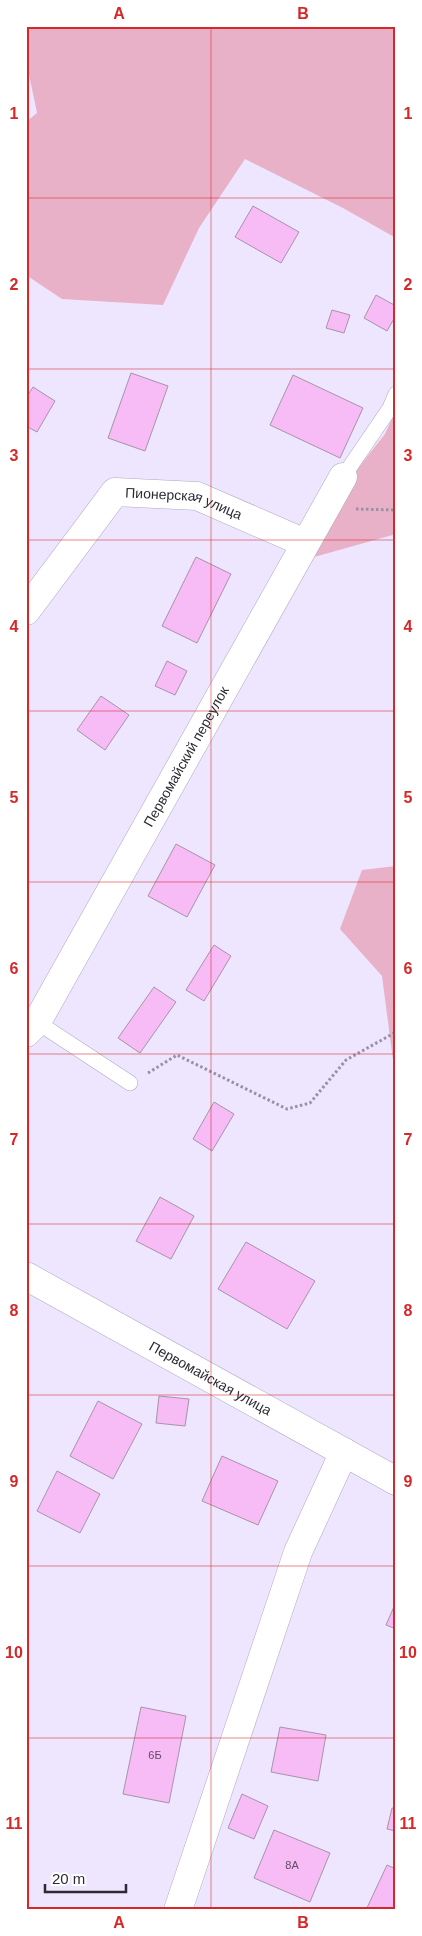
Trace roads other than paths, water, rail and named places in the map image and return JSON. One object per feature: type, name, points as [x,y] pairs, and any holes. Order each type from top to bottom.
[{"type":"street","name":"Первомайский переулок","points":[[32,1027],[343,477]]},
{"type":"street","name":"Пионерская улица","points":[[28,604],[115,492],[197,496],[305,543]]},
{"type":"street","name":"Первомайская улица","points":[[26,1276],[396,1481]]},
{"type":"street","points":[[178,1910],[298,1552],[344,1452]]},
{"type":"lane","points":[[343,477],[390,408],[396,394]]},
{"type":"lane","points":[[32,1027],[130,1083]]}]
